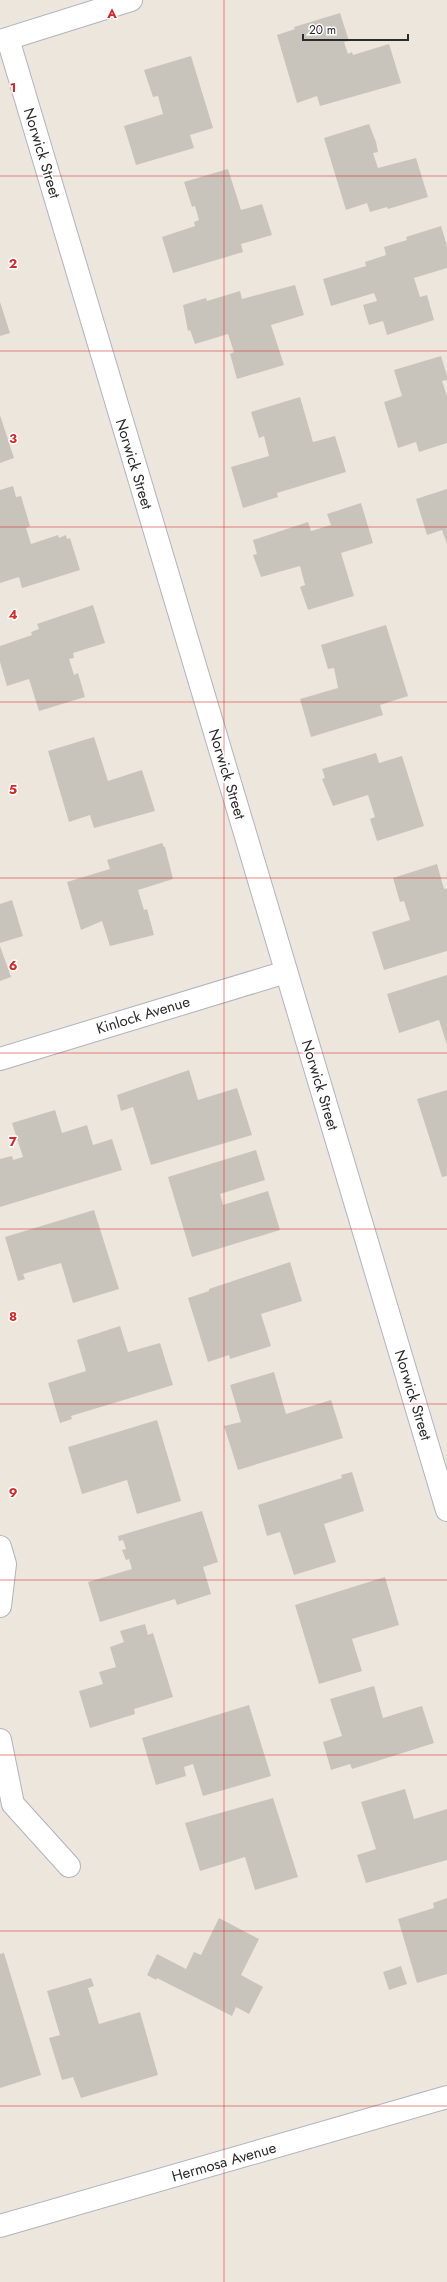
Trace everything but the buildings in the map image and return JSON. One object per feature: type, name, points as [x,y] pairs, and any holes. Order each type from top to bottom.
[{"type":"street","points":[[4,40],[131,0]]},
{"type":"street","name":"Norwick Street","points":[[4,40],[447,1510]]},
{"type":"street","name":"Kinlock Avenue","points":[[0,1059],[286,972]]},
{"type":"street","points":[[0,1547],[5,1564],[0,1606]]},
{"type":"street","points":[[0,1740],[13,1804],[69,1866]]},
{"type":"street","name":"Hermosa Avenue","points":[[0,2226],[447,2097]]}]
